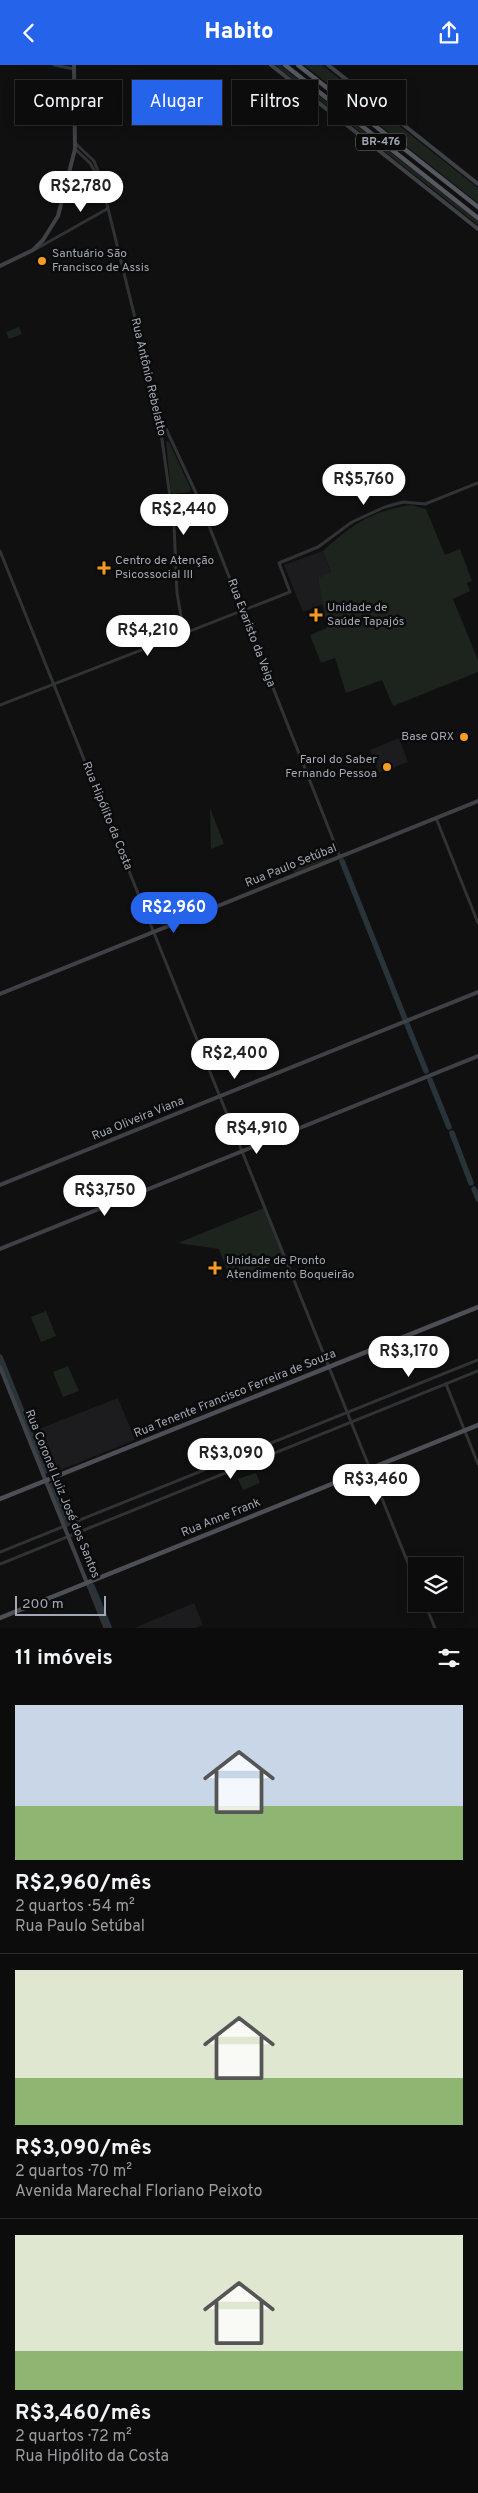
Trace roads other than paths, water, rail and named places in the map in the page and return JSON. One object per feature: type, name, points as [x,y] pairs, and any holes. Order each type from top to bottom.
[{"type":"highway","name":"BR-476","points":[[285,65],[478,218]]},
{"type":"highway","name":"BR-476","points":[[298,65],[478,207]]},
{"type":"main road","points":[[271,65],[478,229]]},
{"type":"main road","points":[[328,65],[478,184]]},
{"type":"main road","points":[[0,266],[33,250],[43,240],[58,216],[75,149],[74,67]]},
{"type":"main road","name":"Rua Paulo Setúbal","points":[[0,995],[478,801]]},
{"type":"main road","name":"Rua Oliveira Viana","points":[[0,1185],[478,993]]},
{"type":"main road","points":[[0,1249],[478,1056]]},
{"type":"main road","name":"Rua Tenente Francisco Ferreira de Souza","points":[[0,1499],[478,1307]]},
{"type":"main road","name":"Rua Coronel Luiz José dos Santos","points":[[0,1367],[87,1583]]},
{"type":"main road","name":"Rua Anne Frank","points":[[0,1618],[478,1425]]},
{"type":"street","points":[[54,65],[74,67]]},
{"type":"street","name":"Rua Antônio Rebelatto","points":[[75,143],[94,161],[102,184],[158,411],[163,441],[166,483],[174,525],[178,603],[184,633]]},
{"type":"street","name":"Rua Antônio Rebelatto","points":[[75,149],[91,164],[102,184]]},
{"type":"street","points":[[33,250],[108,209]]},
{"type":"street","name":"Rua Evaristo da Veiga","points":[[158,411],[196,493],[340,857]]},
{"type":"street","points":[[163,441],[171,438]]},
{"type":"street","points":[[0,705],[290,592],[278,563],[315,549],[352,522],[385,507],[403,502],[423,505],[478,483]]},
{"type":"street","name":"Rua Hipólito da Costa","points":[[0,551],[408,1563]]},
{"type":"street","points":[[436,818],[478,923]]},
{"type":"street","points":[[0,1552],[478,1361]]},
{"type":"street","points":[[0,1563],[478,1371]]},
{"type":"street","points":[[446,1384],[478,1464]]},
{"type":"street","name":"Rua Coronel Luiz José dos Santos","points":[[87,1583],[105,1628]]},
{"type":"street","points":[[428,1612],[434,1628]]},
{"type":"waterway","points":[[342,861],[405,1019]]},
{"type":"waterway","points":[[407,1024],[426,1071]]},
{"type":"waterway","points":[[430,1080],[449,1127]]},
{"type":"waterway","points":[[452,1133],[471,1183]]},
{"type":"waterway","points":[[474,1189],[478,1199]]},
{"type":"waterway","points":[[0,1357],[46,1471]]},
{"type":"waterway","points":[[52,1485],[66,1521]]},
{"type":"waterway","points":[[92,1586],[109,1627]]},
{"type":"place","name":"Santuário São Francisco de Assis","points":[[42,261]]},
{"type":"place","name":"Centro de Atenção Psicossocial III","points":[[104,568]]},
{"type":"place","name":"Unidade de Saúde Tapajós","points":[[316,615]]},
{"type":"place","name":"Base QRX","points":[[464,737]]},
{"type":"place","name":"Farol do Saber Fernando Pessoa","points":[[387,767]]},
{"type":"place","name":"Unidade de Pronto Atendimento Boqueirão","points":[[215,1268]]}]
